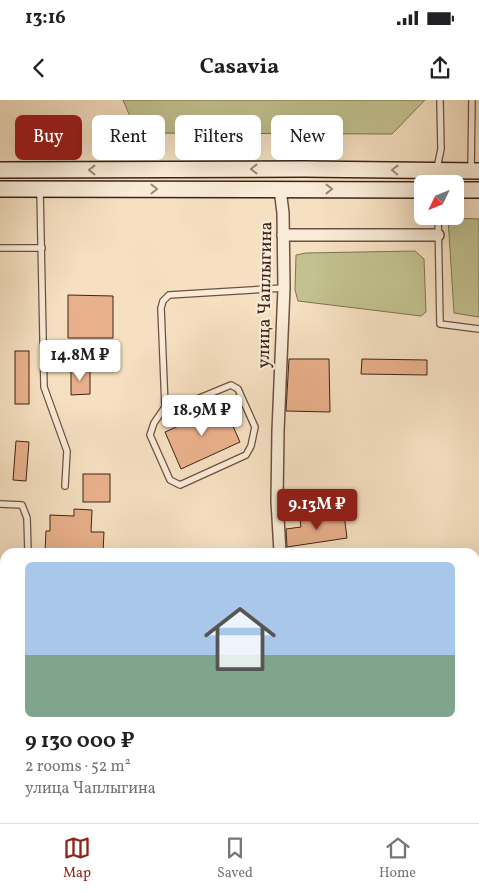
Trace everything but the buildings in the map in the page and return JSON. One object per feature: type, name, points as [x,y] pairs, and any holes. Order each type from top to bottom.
[{"type":"main road","points":[[280,189],[280,180],[285,174],[303,169]]},
{"type":"main road","points":[[0,170],[303,169],[475,171]]},
{"type":"main road","points":[[0,189],[414,190]]},
{"type":"main road","points":[[464,190],[479,190]]},
{"type":"street","name":"улица Чаплыгина","points":[[280,189],[283,213],[284,288],[278,431],[277,501],[280,548]]},
{"type":"street","points":[[283,235],[438,235]]},
{"type":"lane","points":[[437,170],[441,149],[440,100]]},
{"type":"lane","points":[[472,100],[475,171]]},
{"type":"lane","points":[[40,189],[44,387],[67,450],[65,486]]},
{"type":"lane","points":[[438,225],[440,324],[479,329]]},
{"type":"lane","points":[[0,248],[42,248]]},
{"type":"lane","points":[[165,407],[185,404],[230,385],[238,389],[255,427],[251,446],[246,455],[180,485],[170,480],[150,435],[154,422],[165,407],[161,308],[163,300],[169,295],[284,288]]},
{"type":"lane","points":[[0,504],[22,505],[28,518],[28,548]]},
{"type":"shaded area","points":[[123,100],[425,100],[392,134],[343,134],[343,115],[271,115],[271,134],[261,133],[261,115],[175,115],[175,133],[165,133],[165,115],[129,115]]},
{"type":"shaded area","points":[[464,219],[479,219],[479,317],[454,313],[448,225],[464,225]]},
{"type":"shaded area","points":[[415,251],[424,259],[426,312],[421,316],[298,301],[295,290],[296,255],[306,253]]}]
